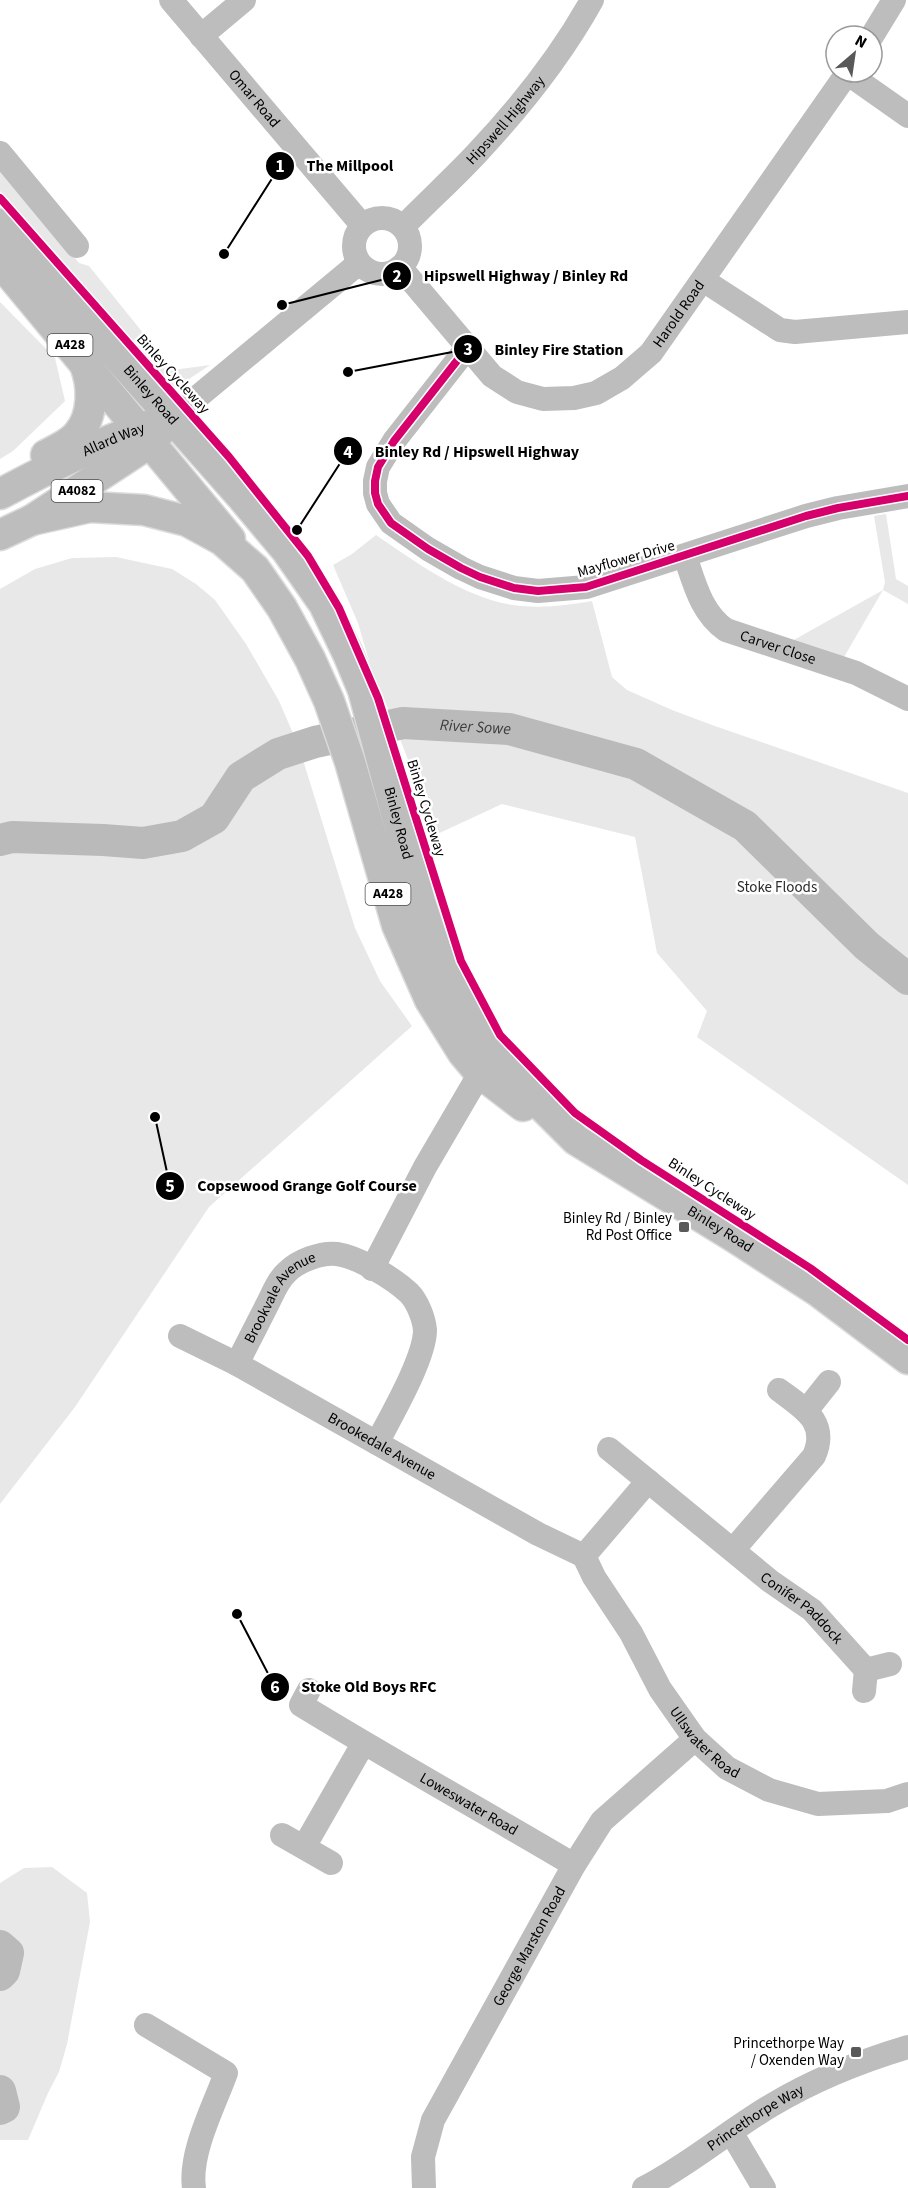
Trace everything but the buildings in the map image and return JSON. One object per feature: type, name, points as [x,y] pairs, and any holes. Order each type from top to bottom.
[{"type":"main road","name":"Binley Road","points":[[0,224],[176,415],[287,551],[324,604],[348,654],[367,704],[420,902],[436,950],[465,1008],[486,1042],[510,1072],[576,1140],[819,1292],[908,1359]]},
{"type":"main road","name":"Binley Road","points":[[0,262],[255,569]]},
{"type":"main road","name":"Allard Way","points":[[0,483],[78,434],[90,404],[91,387],[84,363]]},
{"type":"main road","name":"Allard Way","points":[[0,535],[32,520],[145,435],[176,415]]},
{"type":"main road","points":[[176,415],[169,441],[240,523],[270,565],[282,608]]},
{"type":"main road","name":"Allard Way","points":[[0,494],[145,435]]},
{"type":"main road","points":[[32,520],[90,507],[144,510],[187,521],[222,540],[255,569]]},
{"type":"main road","name":"A428","points":[[255,569],[282,608],[310,659],[333,714],[350,762],[397,925],[430,1000],[463,1053],[480,1073],[538,1117],[576,1140]]},
{"type":"street","name":"Omar Road","points":[[171,0],[362,225]]},
{"type":"street","points":[[201,36],[244,0]]},
{"type":"street","name":"Hipswell Highway","points":[[404,227],[477,153],[531,91],[570,37],[592,0]]},
{"type":"street","points":[[879,24],[894,0]]},
{"type":"street","name":"Harold Road","points":[[400,267],[492,376],[517,392],[543,399],[574,398],[597,393],[622,378],[651,353],[840,84]]},
{"type":"street","points":[[863,84],[908,116]]},
{"type":"street","points":[[0,153],[77,246]]},
{"type":"street","points":[[384,218],[393,220],[404,227],[409,238],[410,249],[408,258],[400,267],[390,273],[378,274],[366,270],[359,263],[353,243],[362,225],[371,220],[384,218]]},
{"type":"street","points":[[176,415],[359,263]]},
{"type":"street","points":[[703,280],[780,330],[795,332],[908,322]]},
{"type":"street","name":"Mayflower Drive","points":[[467,348],[394,441],[378,467],[375,493],[378,504],[391,523],[428,549],[480,577],[512,587],[538,591],[586,587],[806,516],[847,506],[908,496]]},
{"type":"street","name":"Carver Close","points":[[684,556],[701,600],[717,624],[726,630],[856,673],[908,699]]},
{"type":"street","points":[[372,1269],[425,1167],[480,1073],[510,1072]]},
{"type":"street","name":"Brookvale Avenue","points":[[237,1364],[276,1287],[286,1272],[293,1267],[301,1262],[334,1253],[350,1257],[372,1269],[410,1294],[417,1305],[425,1328],[423,1348],[377,1443]]},
{"type":"street","name":"Brookedale Avenue","points":[[180,1336],[237,1364],[538,1534],[584,1556]]},
{"type":"street","points":[[806,1410],[829,1382]]},
{"type":"street","points":[[733,1550],[814,1456],[820,1438],[817,1425],[806,1410],[780,1390]]},
{"type":"street","name":"Conifer Paddock","points":[[609,1449],[770,1581],[812,1610],[873,1675]]},
{"type":"street","points":[[584,1556],[648,1481]]},
{"type":"street","name":"Ullswater Road","points":[[584,1556],[594,1577],[631,1633],[660,1689],[695,1739],[727,1768],[768,1790],[818,1804],[886,1801],[908,1794]]},
{"type":"street","name":"Loweswater Road","points":[[309,1690],[301,1705],[363,1744],[574,1865]]},
{"type":"street","name":"George Marston Road","points":[[424,2188],[423,2157],[434,2120],[574,1865],[602,1821],[695,1739]]},
{"type":"street","points":[[304,1847],[363,1744]]},
{"type":"street","points":[[282,1835],[331,1863]]},
{"type":"street","points":[[146,2025],[226,2073],[197,2151],[194,2188]]},
{"type":"street","name":"Princethorpe Way","points":[[644,2188],[771,2106],[816,2082],[908,2047]]},
{"type":"street","points":[[731,2132],[764,2188]]},
{"type":"green space","points":[[0,168],[79,263],[89,266],[173,370],[210,365],[174,389],[0,191]]},
{"type":"green space","points":[[0,302],[55,358],[65,401],[13,451],[0,459]]},
{"type":"green space","points":[[886,514],[896,579],[908,586],[908,604],[883,590],[885,582],[874,516]]},
{"type":"green space","name":"Stoke Floods","points":[[376,535],[445,580],[484,598],[532,607],[592,601],[612,677],[627,690],[712,725],[908,793],[908,1185],[697,1037],[707,1011],[657,953],[635,837],[502,804],[433,836],[409,762],[369,661],[358,623],[333,565],[352,554]]},
{"type":"green space","points":[[116,557],[172,569],[196,584],[215,600],[246,644],[279,701],[299,747],[355,928],[380,981],[412,1026],[209,1207],[75,1407],[0,1504],[0,589],[35,569],[72,558]]},
{"type":"green space","points":[[883,590],[840,664],[783,646]]},
{"type":"green space","points":[[52,1867],[87,1893],[90,1922],[67,2044],[59,2072],[28,2140],[0,2140],[0,1883],[24,1868]]},
{"type":"waterway","name":"River Sowe","points":[[0,840],[12,837],[143,843],[182,836],[214,818],[241,777],[278,754],[315,742],[403,723],[509,729],[636,764],[745,826],[867,946],[908,979]]},
{"type":"waterway","name":"River Sowe","points":[[0,1946],[8,1953],[4,1971],[0,1975]]},
{"type":"waterway","name":"River Sowe","points":[[0,2091],[4,2107],[0,2109]]},
{"type":"cycle path","name":"Binley Cycleway","points":[[0,198],[229,457],[308,556],[339,608],[378,698],[461,961],[500,1035],[575,1113],[641,1160],[810,1268],[908,1340]]},
{"type":"cycle path","points":[[467,348],[394,441],[378,467],[375,493],[378,504],[391,523],[428,549],[480,577],[514,588],[538,591],[586,587],[806,516],[908,496]]},
{"type":"place","name":"The Millpool","points":[[224,254]]},
{"type":"place","name":"Hipswell Highway / Binley Rd","points":[[282,305]]},
{"type":"place","name":"Binley Fire Station","points":[[348,372]]},
{"type":"place","name":"Binley Rd / Hipswell Highway","points":[[297,530]]},
{"type":"place","name":"Copsewood Grange Golf Course","points":[[155,1117]]},
{"type":"place","name":"Binley Rd / Binley Rd Post Office","points":[[684,1227]]},
{"type":"place","name":"Stoke Old Boys RFC","points":[[237,1614]]},
{"type":"place","name":"Princethorpe Way / Oxenden Way","points":[[856,2052]]}]
